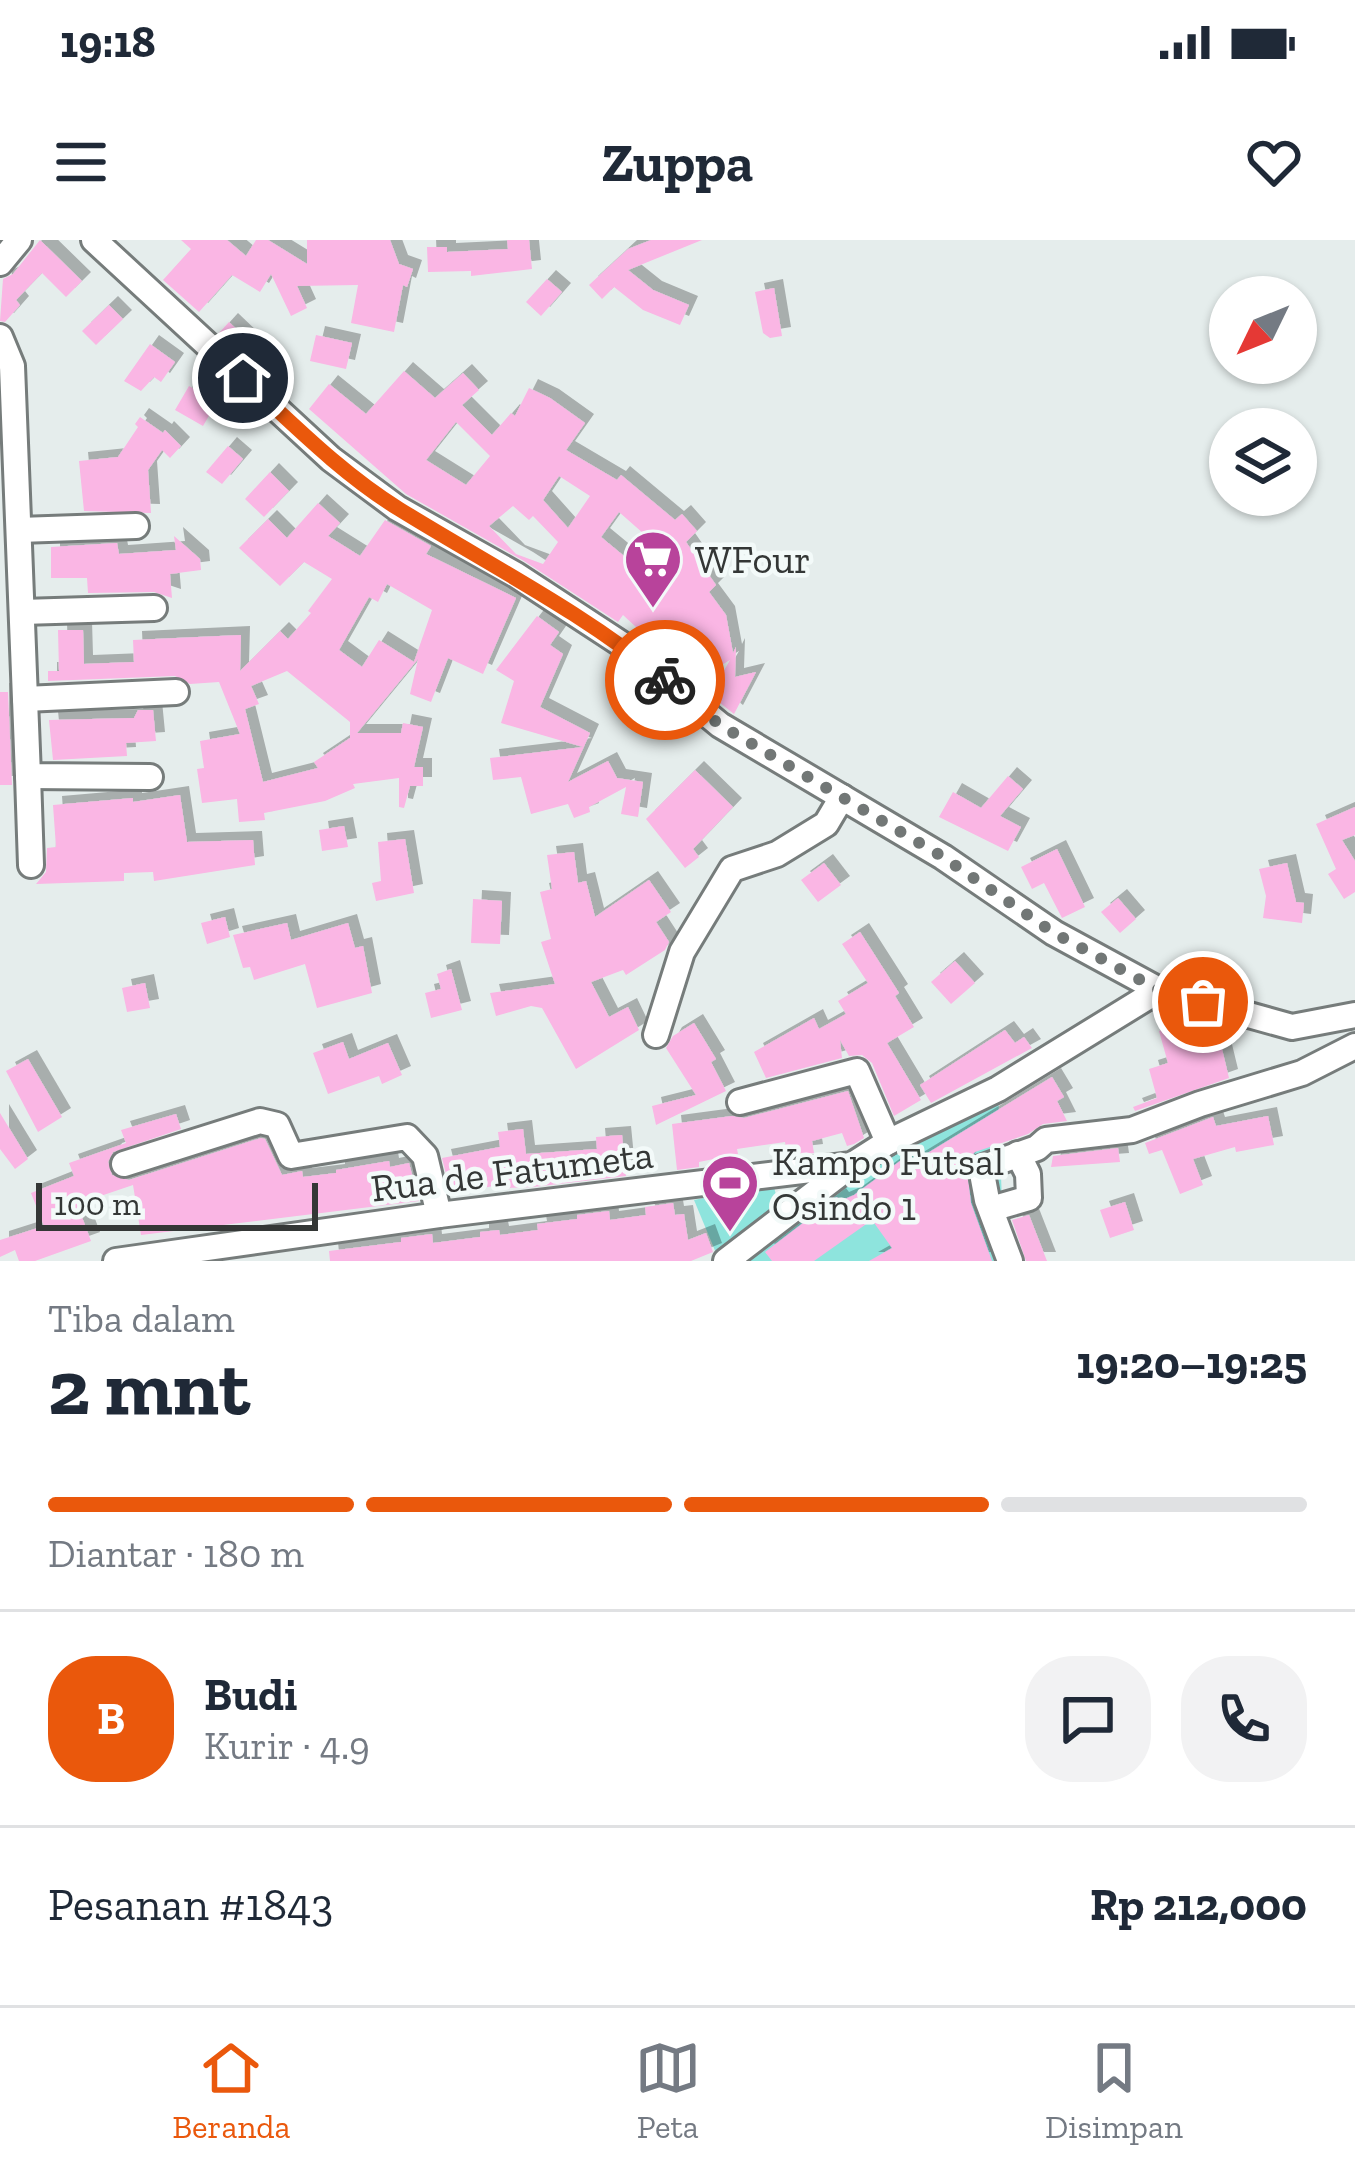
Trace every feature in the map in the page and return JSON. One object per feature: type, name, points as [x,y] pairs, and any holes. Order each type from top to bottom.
[{"type":"street","points":[[0,263],[20,240]]},
{"type":"street","points":[[94,240],[331,459],[397,508],[516,575],[626,647],[720,725],[943,857],[1054,933],[1159,990],[1292,1027],[1355,1015]]},
{"type":"street","points":[[113,258],[134,240]]},
{"type":"street","points":[[0,337],[12,366],[31,865]]},
{"type":"street","points":[[19,530],[136,526]]},
{"type":"street","points":[[22,612],[154,608]]},
{"type":"street","points":[[25,699],[176,692]]},
{"type":"street","points":[[28,776],[150,777]]},
{"type":"street","points":[[656,1035],[682,952],[732,869],[777,854],[826,824],[842,797]]},
{"type":"street","name":"Rua de Fatumeta","points":[[116,1261],[439,1215],[852,1165],[888,1142],[998,1089],[1159,990]]},
{"type":"street","points":[[1010,1261],[981,1168],[1037,1148],[1046,1140],[1132,1130],[1302,1073],[1355,1046]]},
{"type":"street","points":[[740,1102],[857,1071],[888,1142]]},
{"type":"street","points":[[124,1163],[260,1121],[277,1125],[291,1156],[407,1137],[425,1156],[439,1215]]},
{"type":"street","points":[[991,1209],[1029,1198],[1028,1174],[1018,1154]]},
{"type":"street","points":[[726,1261],[852,1165]]},
{"type":"shaded area","points":[[998,1089],[1004,1261],[726,1261],[852,1165]]},
{"type":"shaded area","name":"Kampo Futsal Osindo 1","points":[[773,1183],[781,1215],[716,1253],[694,1200]]},
{"type":"building","points":[[40,240],[82,281],[66,297],[42,273],[16,300],[20,305],[5,322],[0,321],[3,279],[13,274]]},
{"type":"building","points":[[181,240],[227,240],[246,256],[256,240],[268,240],[307,264],[307,240],[390,240],[399,264],[413,269],[407,287],[403,285],[394,332],[351,323],[358,285],[297,286],[307,308],[291,316],[271,274],[260,292],[232,275],[199,312],[163,280],[191,249]]},
{"type":"building","points":[[507,240],[529,240],[532,269],[471,276],[471,271],[428,272],[427,247],[447,247],[447,252],[508,249]]},
{"type":"building","points":[[651,240],[702,240],[628,270],[653,290],[689,305],[680,325],[643,310],[614,287],[602,299],[589,285],[628,249]]},
{"type":"building","points":[[547,279],[562,292],[541,316],[526,302]]},
{"type":"building","points":[[774,288],[782,336],[770,338],[763,333],[755,292]]},
{"type":"building","points":[[109,305],[123,319],[96,345],[82,331]]},
{"type":"building","points":[[229,322],[251,343],[241,354],[219,333]]},
{"type":"building","points":[[316,335],[352,343],[346,369],[310,361]]},
{"type":"building","points":[[150,344],[175,362],[161,382],[154,377],[141,391],[124,381]]},
{"type":"building","points":[[404,371],[435,398],[463,373],[479,390],[462,405],[492,435],[511,413],[515,416],[529,388],[585,423],[566,450],[617,480],[621,475],[675,520],[682,514],[697,531],[686,542],[716,585],[709,592],[726,615],[733,653],[736,647],[735,677],[756,672],[734,714],[710,695],[730,660],[694,682],[623,615],[618,622],[524,561],[406,494],[309,409],[329,384],[366,414]],"holes":[[[456,422],[490,456],[466,485],[426,460]],[[559,476],[590,496],[568,528],[543,500]],[[513,506],[529,520],[533,516],[558,542],[543,564],[516,554],[489,526]],[[619,512],[652,541],[630,561],[601,537]]]},
{"type":"building","points":[[189,386],[217,402],[203,426],[175,410]]},
{"type":"building","points":[[140,417],[165,430],[181,446],[170,458],[162,450],[148,470],[151,513],[84,511],[79,461],[118,457]]},
{"type":"building","points":[[228,446],[243,459],[222,484],[206,472]]},
{"type":"building","points":[[270,472],[289,491],[264,517],[245,499]]},
{"type":"building","points":[[318,503],[340,523],[328,536],[360,556],[385,520],[431,546],[426,554],[516,598],[483,674],[448,658],[431,702],[410,694],[418,659],[357,733],[401,733],[403,723],[423,727],[414,767],[423,767],[423,786],[410,786],[404,808],[399,807],[399,778],[353,784],[355,788],[325,801],[264,813],[265,820],[239,822],[237,799],[202,803],[197,769],[204,768],[200,741],[240,734],[219,682],[190,684],[175,676],[48,681],[48,671],[59,671],[58,630],[83,630],[84,664],[134,662],[133,640],[241,635],[240,671],[280,631],[288,639],[332,579],[304,562],[280,586],[239,548],[268,519],[287,538]],"holes":[[[387,584],[432,610],[414,662],[379,640],[362,667],[339,650],[369,597],[378,602]],[[287,671],[350,722],[350,738],[314,762],[318,768],[263,782],[245,709],[259,704],[251,686]]]},
{"type":"building","points":[[174,536],[200,559],[201,570],[170,574],[172,598],[154,592],[88,593],[87,578],[51,578],[51,547],[117,543],[119,554],[176,550]]},
{"type":"building","points":[[537,616],[559,632],[550,645],[563,654],[540,707],[590,733],[568,782],[608,761],[617,778],[643,782],[638,817],[621,814],[626,787],[574,818],[568,804],[531,814],[521,777],[493,780],[490,758],[583,747],[501,723],[514,681],[496,670]]},
{"type":"building","points":[[0,692],[8,692],[12,785],[0,785]]},
{"type":"building","points":[[138,710],[153,710],[156,741],[126,743],[127,756],[53,760],[49,720],[134,718]]},
{"type":"building","points":[[695,770],[733,807],[693,849],[699,857],[685,868],[646,819]]},
{"type":"building","points":[[1008,776],[1023,789],[1000,816],[1021,827],[1008,851],[939,817],[953,792],[981,808]]},
{"type":"building","points":[[180,795],[187,842],[253,840],[255,865],[154,881],[153,872],[124,873],[124,881],[36,884],[46,872],[47,848],[56,847],[53,805]]},
{"type":"building","points":[[1355,807],[1355,835],[1342,840],[1355,861],[1355,892],[1344,899],[1328,874],[1336,869],[1316,824]]},
{"type":"building","points":[[344,826],[348,847],[322,851],[319,830]]},
{"type":"building","points":[[405,839],[414,893],[376,901],[372,883],[381,881],[378,842]]},
{"type":"building","points":[[1057,849],[1085,907],[1062,918],[1044,883],[1032,889],[1021,867]]},
{"type":"building","points":[[574,852],[578,883],[586,881],[595,917],[649,880],[671,912],[656,922],[669,942],[665,950],[626,975],[623,970],[591,982],[609,1017],[628,1007],[639,1030],[576,1069],[542,1008],[531,1006],[496,1016],[490,993],[555,984],[541,942],[551,939],[540,892],[552,889],[547,855]]},
{"type":"building","points":[[824,863],[841,885],[818,902],[801,880]]},
{"type":"building","points":[[1287,863],[1296,902],[1304,903],[1302,923],[1263,918],[1266,896],[1259,869]]},
{"type":"building","points":[[1118,898],[1136,919],[1120,933],[1101,912]]},
{"type":"building","points":[[473,899],[502,901],[500,944],[471,943]]},
{"type":"building","points":[[225,917],[230,937],[207,944],[201,923]]},
{"type":"building","points":[[287,923],[291,940],[348,923],[355,948],[363,946],[372,993],[317,1008],[305,964],[254,980],[250,967],[243,968],[233,935]]},
{"type":"building","points":[[860,932],[899,993],[895,996],[914,1027],[887,1043],[921,1100],[894,1116],[872,1063],[862,1055],[849,1056],[840,1040],[842,1058],[766,1078],[754,1052],[814,1018],[819,1029],[846,1014],[838,1001],[868,983],[842,944]]},
{"type":"building","points":[[955,961],[975,983],[951,1004],[931,982]]},
{"type":"building","points":[[451,969],[462,1010],[431,1018],[425,993],[441,989],[437,974]]},
{"type":"building","points":[[145,983],[150,1008],[127,1012],[122,988]]},
{"type":"building","points":[[694,1023],[716,1059],[711,1062],[726,1091],[656,1125],[652,1106],[696,1095],[666,1048],[673,1036]]},
{"type":"building","points":[[1180,1024],[1187,1049],[1221,1045],[1229,1078],[1135,1111],[1133,1107],[1157,1098],[1149,1069],[1168,1063],[1159,1031]]},
{"type":"building","points":[[1005,1030],[1015,1043],[1024,1037],[1032,1048],[931,1103],[920,1085]]},
{"type":"building","points":[[343,1042],[349,1059],[388,1043],[402,1075],[382,1084],[379,1076],[328,1094],[313,1053]]},
{"type":"building","points":[[28,1059],[62,1117],[38,1132],[6,1071]]},
{"type":"building","points":[[1052,1077],[1064,1097],[1057,1101],[1067,1121],[1043,1124],[975,1152],[966,1162],[971,1203],[992,1261],[869,1261],[892,1248],[872,1220],[814,1261],[772,1261],[765,1252],[837,1197],[840,1201],[854,1195],[904,1158],[908,1165]]},
{"type":"building","points":[[848,1091],[864,1138],[854,1144],[847,1146],[842,1133],[812,1141],[814,1153],[788,1156],[785,1142],[737,1149],[738,1154],[677,1170],[672,1124],[744,1118]]},
{"type":"building","points":[[0,1113],[28,1159],[15,1169],[0,1149]]},
{"type":"building","points":[[176,1114],[181,1129],[113,1152],[108,1162],[112,1175],[129,1180],[261,1138],[282,1175],[302,1171],[303,1177],[389,1161],[390,1167],[409,1163],[419,1201],[141,1235],[133,1185],[77,1204],[91,1241],[35,1261],[19,1261],[15,1250],[0,1257],[0,1240],[44,1226],[31,1193],[74,1176],[69,1163],[126,1143],[121,1130]]},
{"type":"building","points":[[1268,1116],[1274,1145],[1236,1152],[1235,1147],[1193,1159],[1203,1185],[1180,1194],[1162,1150],[1149,1154],[1145,1143],[1213,1117],[1216,1126]]},
{"type":"building","points":[[523,1129],[526,1154],[597,1149],[596,1137],[622,1135],[626,1176],[533,1187],[505,1188],[504,1184],[451,1194],[442,1158],[500,1147],[498,1132]]},
{"type":"building","points":[[1118,1148],[1120,1162],[1051,1167],[1053,1156]]},
{"type":"building","points":[[1125,1202],[1134,1230],[1110,1238],[1100,1210]]},
{"type":"building","points":[[673,1203],[675,1215],[684,1214],[688,1240],[706,1233],[713,1252],[691,1261],[330,1261],[329,1251],[401,1242],[401,1238],[432,1234],[433,1243],[480,1237],[480,1232],[499,1230],[500,1235],[538,1230],[537,1224],[577,1219],[577,1215],[609,1211],[610,1220],[646,1215],[645,1207]]},
{"type":"building","points":[[1029,1215],[1047,1261],[1026,1261],[1012,1220]]},
{"type":"way so far","points":[[665,680],[720,725],[943,857],[1054,933],[1159,990],[1203,1002]]},
{"type":"place","name":"WFour","points":[[653,610]]},
{"type":"place","name":"Kampo Futsal Osindo 1","points":[[730,1234]]},
{"type":"route","points":[[243,378],[331,459],[397,508],[516,575],[626,647],[665,680]]}]
